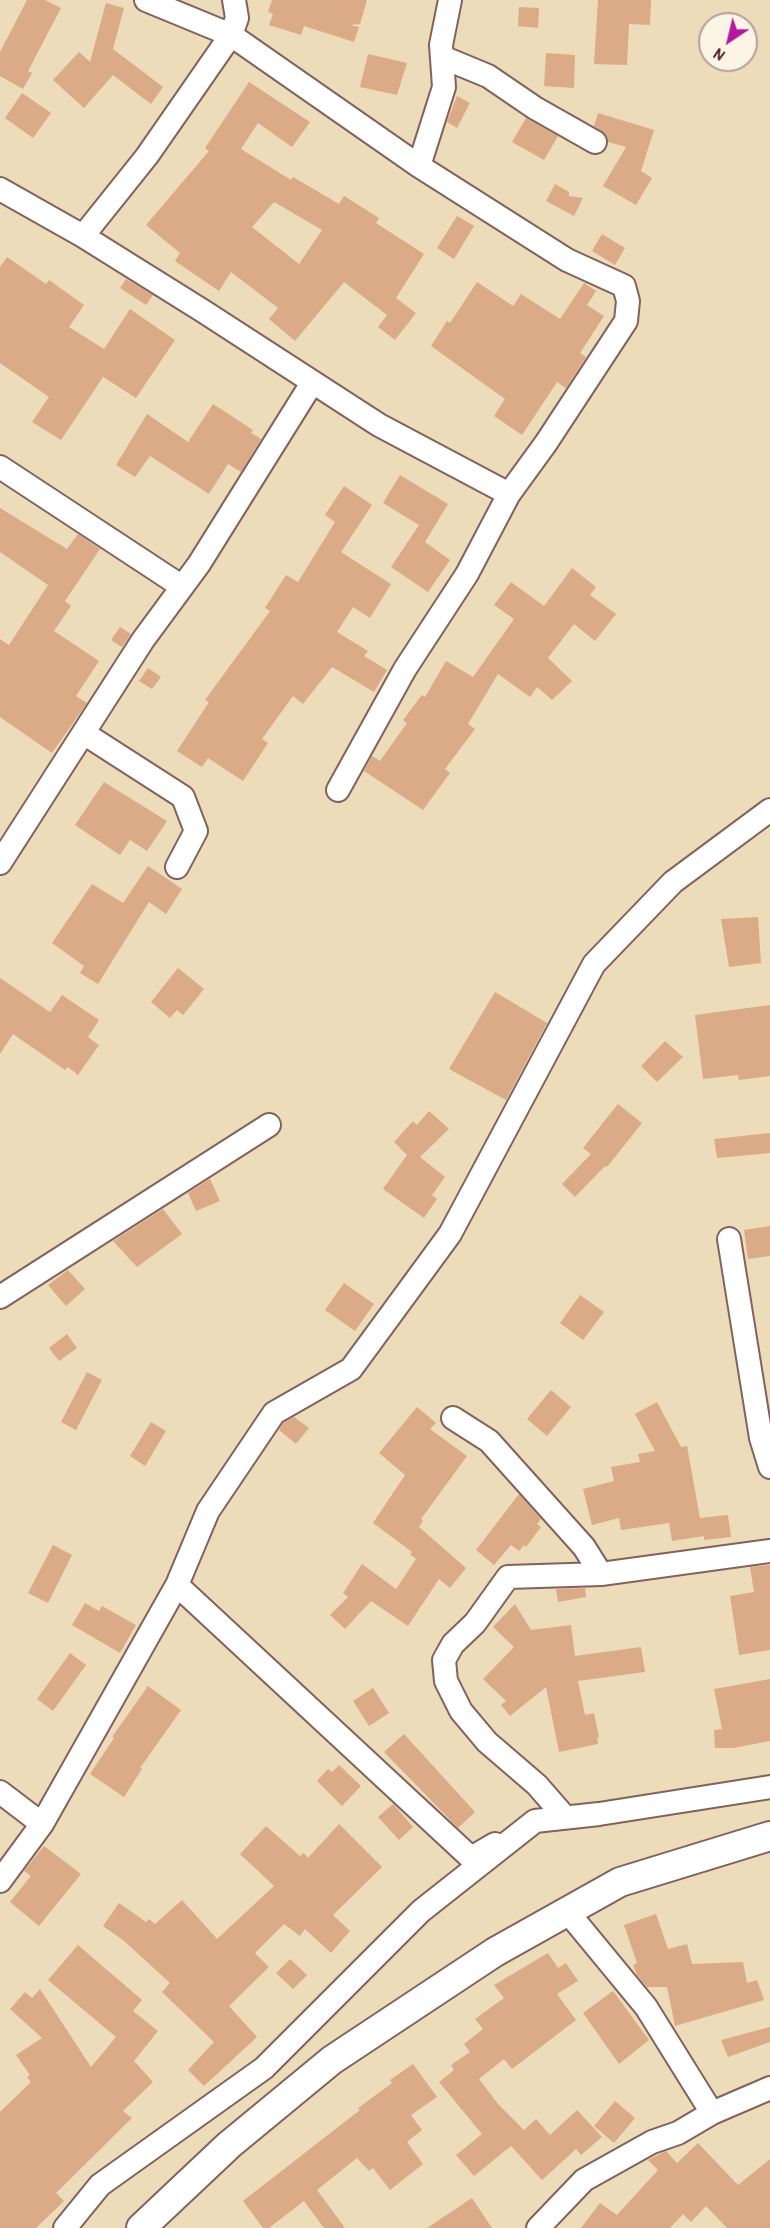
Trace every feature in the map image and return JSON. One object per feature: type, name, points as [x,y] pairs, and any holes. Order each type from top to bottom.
[{"type":"main road","points":[[141,2228],[229,2145],[332,2060],[436,1990],[566,1910],[620,1882],[770,1836]]},
{"type":"street","points":[[146,0],[231,35],[419,166],[567,260],[624,286],[628,301],[626,321],[546,443],[509,494],[467,574],[405,669],[338,790]]},
{"type":"street","points":[[83,236],[147,156],[231,35],[237,18],[234,0]]},
{"type":"street","points":[[419,166],[444,87],[441,45],[450,0]]},
{"type":"street","points":[[442,57],[488,76],[535,108],[595,142]]},
{"type":"street","points":[[0,189],[83,236],[378,425],[509,494]]},
{"type":"street","points":[[0,863],[85,734],[143,640],[199,564],[312,383]]},
{"type":"street","points":[[0,467],[181,586]]},
{"type":"street","points":[[85,734],[183,797],[196,831],[177,867]]},
{"type":"street","points":[[0,1881],[42,1824],[177,1585],[208,1510],[274,1413],[351,1369],[450,1234],[594,964],[673,882],[770,810]]},
{"type":"street","points":[[0,1297],[269,1125]]},
{"type":"street","points":[[729,1239],[761,1438],[770,1467]]},
{"type":"street","points":[[453,1418],[489,1441],[584,1547],[602,1574]]},
{"type":"street","points":[[564,1816],[537,1785],[487,1742],[461,1711],[446,1681],[444,1660],[453,1644],[476,1623],[508,1577],[602,1574],[770,1551]]},
{"type":"street","points":[[177,1585],[471,1858],[535,1821],[564,1816],[599,1814],[770,1787]]},
{"type":"street","points":[[0,1792],[42,1824]]},
{"type":"street","points":[[64,2228],[100,2185],[264,2068],[420,1911],[535,1821]]},
{"type":"street","points":[[566,1910],[646,2007],[712,2113]]},
{"type":"street","points":[[538,2228],[584,2180],[652,2142],[678,2133],[712,2113],[770,2088]]},
{"type":"building","points":[[27,0],[45,0],[61,8],[28,71],[32,73],[23,89],[0,76],[0,52]]},
{"type":"building","points":[[272,0],[367,0],[360,24],[350,25],[359,27],[354,42],[304,26],[301,35],[269,25],[273,14],[268,12]]},
{"type":"building","points":[[598,0],[651,0],[650,25],[629,24],[627,65],[594,64]]},
{"type":"building","points":[[106,3],[124,8],[113,49],[163,87],[151,104],[113,75],[84,108],[53,80],[79,52],[90,62]]},
{"type":"building","points":[[519,7],[539,8],[538,28],[518,26]]},
{"type":"building","points":[[546,53],[575,55],[574,88],[544,86]]},
{"type":"building","points":[[368,54],[407,63],[397,95],[360,87]]},
{"type":"building","points":[[249,82],[310,122],[292,147],[258,123],[241,149],[291,180],[293,177],[339,204],[344,196],[379,218],[376,223],[424,254],[396,298],[416,313],[395,340],[378,327],[387,315],[344,282],[295,341],[269,319],[278,308],[231,272],[219,291],[175,261],[180,253],[146,225],[209,151],[205,148]],"holes":[[[274,202],[322,230],[299,264],[252,227]]]},
{"type":"building","points":[[22,93],[51,113],[33,138],[5,118]]},
{"type":"building","points":[[457,96],[470,103],[457,128],[447,122]]},
{"type":"building","points":[[598,113],[654,130],[641,171],[652,178],[636,205],[603,186],[626,147],[608,142],[606,135],[594,126]]},
{"type":"building","points":[[526,118],[558,136],[544,160],[512,142]]},
{"type":"building","points":[[555,184],[569,192],[569,196],[583,198],[574,216],[546,201]]},
{"type":"building","points":[[457,216],[474,226],[454,259],[437,248]]},
{"type":"building","points":[[602,234],[625,248],[615,265],[592,251]]},
{"type":"building","points":[[7,257],[46,284],[49,280],[84,305],[69,327],[104,349],[130,309],[175,340],[136,398],[103,377],[61,440],[32,422],[49,397],[0,363],[0,267]]},
{"type":"building","points":[[126,279],[153,295],[146,305],[120,288]]},
{"type":"building","points":[[477,282],[513,306],[521,294],[560,319],[584,283],[596,291],[587,305],[604,316],[580,353],[586,357],[566,388],[557,382],[522,435],[494,416],[505,399],[431,346],[447,321],[450,323]]},
{"type":"building","points":[[213,404],[253,430],[251,433],[261,439],[241,472],[228,464],[209,494],[150,456],[135,477],[116,465],[147,414],[188,442]]},
{"type":"building","points":[[400,475],[448,504],[425,542],[450,560],[428,592],[391,567],[419,525],[383,503]]},
{"type":"building","points":[[344,486],[372,505],[341,552],[391,584],[370,618],[353,607],[337,632],[368,651],[364,656],[387,670],[374,692],[332,667],[303,704],[293,696],[262,739],[268,743],[243,781],[208,758],[202,767],[177,751],[209,702],[205,700],[270,611],[265,608],[286,575],[298,582],[335,522],[325,515]]},
{"type":"building","points":[[0,508],[67,549],[78,534],[100,549],[65,601],[71,606],[54,631],[99,661],[76,696],[87,703],[52,753],[0,717],[0,639],[9,645],[48,585],[0,552]]},
{"type":"building","points":[[572,568],[596,587],[590,595],[616,614],[595,641],[574,624],[548,658],[572,681],[552,700],[537,687],[530,697],[498,674],[468,724],[475,729],[445,769],[450,773],[423,810],[364,771],[372,756],[380,761],[407,723],[403,720],[422,695],[425,697],[446,661],[473,677],[514,619],[494,605],[511,582],[544,606]]},
{"type":"building","points":[[120,627],[131,634],[122,647],[111,640]]},
{"type":"building","points":[[148,668],[161,677],[152,689],[139,681]]},
{"type":"building","points":[[104,782],[167,821],[147,851],[130,840],[120,855],[75,825]]},
{"type":"building","points":[[148,866],[182,889],[166,914],[149,902],[98,984],[80,973],[84,966],[52,943],[92,884],[123,903]]},
{"type":"building","points":[[758,917],[761,963],[729,967],[721,919]]},
{"type":"building","points":[[178,968],[204,989],[183,1015],[177,1010],[170,1018],[151,1002]]},
{"type":"building","points":[[0,978],[50,1012],[62,995],[99,1020],[88,1037],[99,1045],[78,1075],[68,1067],[65,1070],[13,1034],[0,1054]]},
{"type":"building","points":[[495,992],[547,1023],[506,1100],[449,1069]]},
{"type":"building","points":[[770,1005],[770,1076],[739,1080],[738,1075],[703,1079],[695,1015]]},
{"type":"building","points":[[665,1041],[683,1057],[657,1082],[641,1066]]},
{"type":"building","points":[[618,1104],[642,1123],[607,1167],[605,1166],[575,1197],[562,1184],[591,1154],[583,1148]]},
{"type":"building","points":[[429,1111],[449,1129],[420,1157],[445,1177],[432,1195],[437,1199],[424,1218],[383,1189],[407,1155],[394,1142],[413,1121],[417,1125]]},
{"type":"building","points":[[770,1133],[770,1153],[717,1158],[714,1139]]},
{"type":"building","points":[[210,1179],[220,1201],[196,1211],[188,1193]]},
{"type":"building","points":[[163,1209],[182,1234],[137,1267],[113,1241]]},
{"type":"building","points":[[770,1226],[770,1256],[748,1259],[744,1230]]},
{"type":"building","points":[[68,1270],[85,1289],[66,1306],[48,1285]]},
{"type":"building","points":[[344,1283],[374,1304],[355,1331],[325,1310]]},
{"type":"building","points":[[580,1295],[604,1312],[583,1340],[560,1323]]},
{"type":"building","points":[[67,1334],[77,1348],[59,1361],[49,1348]]},
{"type":"building","points":[[87,1372],[102,1380],[76,1430],[61,1422]]},
{"type":"building","points":[[551,1390],[571,1407],[547,1436],[527,1419]]},
{"type":"building","points":[[657,1402],[681,1447],[687,1446],[700,1518],[728,1515],[731,1537],[704,1540],[704,1536],[672,1541],[669,1523],[621,1530],[619,1518],[592,1525],[583,1489],[614,1481],[611,1467],[640,1462],[638,1454],[655,1451],[635,1414]]},
{"type":"building","points":[[417,1407],[436,1423],[430,1429],[467,1456],[421,1519],[423,1521],[419,1527],[466,1568],[450,1588],[439,1579],[408,1626],[371,1601],[345,1629],[330,1615],[348,1597],[343,1593],[362,1564],[396,1589],[416,1559],[410,1554],[412,1552],[373,1523],[405,1475],[379,1453]]},
{"type":"building","points":[[294,1417],[309,1428],[296,1444],[279,1430],[283,1423]]},
{"type":"building","points":[[151,1422],[166,1431],[145,1466],[130,1456]]},
{"type":"building","points":[[519,1494],[541,1519],[537,1524],[541,1527],[526,1547],[524,1545],[519,1551],[511,1545],[494,1565],[476,1550]]},
{"type":"building","points":[[53,1545],[72,1555],[48,1603],[28,1593]]},
{"type":"building","points":[[770,1565],[770,1650],[739,1655],[730,1596],[754,1592],[750,1567]]},
{"type":"building","points":[[585,1588],[586,1597],[558,1602],[556,1589]]},
{"type":"building","points":[[85,1603],[99,1611],[102,1606],[136,1625],[120,1653],[72,1625]]},
{"type":"building","points":[[515,1604],[531,1630],[571,1625],[575,1656],[641,1647],[645,1672],[578,1681],[585,1715],[594,1713],[599,1737],[597,1738],[598,1744],[559,1752],[546,1687],[510,1716],[501,1705],[506,1701],[483,1679],[514,1647],[493,1627]]},
{"type":"building","points":[[70,1653],[86,1665],[53,1711],[37,1699]]},
{"type":"building","points":[[770,1679],[770,1741],[733,1748],[715,1748],[714,1730],[722,1729],[714,1689]]},
{"type":"building","points":[[148,1686],[181,1710],[140,1768],[142,1769],[124,1797],[90,1774],[114,1738],[112,1737]]},
{"type":"building","points":[[373,1688],[389,1713],[369,1726],[353,1701]]},
{"type":"building","points":[[404,1734],[475,1812],[458,1828],[384,1752]]},
{"type":"building","points":[[339,1765],[361,1786],[342,1806],[317,1781],[328,1769],[332,1772]]},
{"type":"building","points":[[393,1804],[413,1827],[399,1840],[378,1817]]},
{"type":"building","points":[[339,1824],[382,1867],[333,1915],[350,1931],[331,1953],[305,1929],[300,1936],[284,1924],[255,1953],[269,1967],[229,2006],[257,2037],[204,2086],[188,2070],[214,2042],[162,1992],[170,1983],[123,1940],[103,1926],[119,1903],[146,1922],[149,1919],[155,1924],[182,1900],[217,1939],[274,1886],[240,1854],[266,1826],[300,1856],[304,1853],[308,1858]]},
{"type":"building","points":[[44,1846],[81,1874],[39,1926],[10,1902],[31,1876],[24,1871]]},
{"type":"building","points":[[656,1914],[668,1949],[687,1944],[692,1964],[743,1962],[747,1983],[757,1980],[764,2000],[675,2026],[667,1987],[647,1987],[637,1975],[633,1965],[637,1963],[624,1925]]},
{"type":"building","points":[[78,1945],[142,2000],[133,2011],[158,2031],[134,2061],[153,2082],[123,2111],[132,2118],[56,2193],[64,2201],[36,2228],[0,2228],[0,2112],[31,2082],[27,2077],[30,2075],[16,2055],[42,2038],[10,2009],[25,1992],[32,1998],[40,1989],[91,2067],[116,2037],[48,1980]]},
{"type":"building","points":[[548,1953],[558,1968],[566,1963],[578,1981],[557,1994],[576,2020],[512,2069],[504,2059],[479,2079],[498,2104],[524,2130],[536,2119],[550,2135],[577,2110],[602,2137],[581,2155],[576,2149],[542,2180],[511,2146],[474,2176],[456,2155],[482,2134],[439,2082],[454,2070],[451,2065],[470,2052],[464,2044],[483,2029],[475,2019],[504,1998],[494,1985]]},
{"type":"building","points":[[290,1959],[307,1975],[293,1989],[276,1973]]},
{"type":"building","points":[[613,1991],[649,2040],[619,2064],[583,2013]]},
{"type":"building","points":[[770,2027],[770,2042],[728,2057],[721,2040]]},
{"type":"building","points":[[413,2064],[437,2097],[411,2115],[422,2130],[407,2142],[423,2164],[390,2190],[373,2168],[369,2171],[357,2158],[317,2190],[345,2228],[324,2228],[304,2201],[269,2228],[263,2228],[243,2201],[360,2110],[358,2108],[392,2083],[390,2080]]},
{"type":"building","points":[[615,2101],[635,2118],[614,2143],[594,2126]]},
{"type":"building","points":[[698,2143],[738,2185],[770,2159],[770,2228],[727,2228],[706,2206],[691,2222],[683,2214],[670,2228],[581,2228],[600,2203],[617,2215],[658,2170],[648,2160],[666,2151],[677,2163]]},
{"type":"building","points":[[472,2198],[492,2228],[427,2228]]}]
